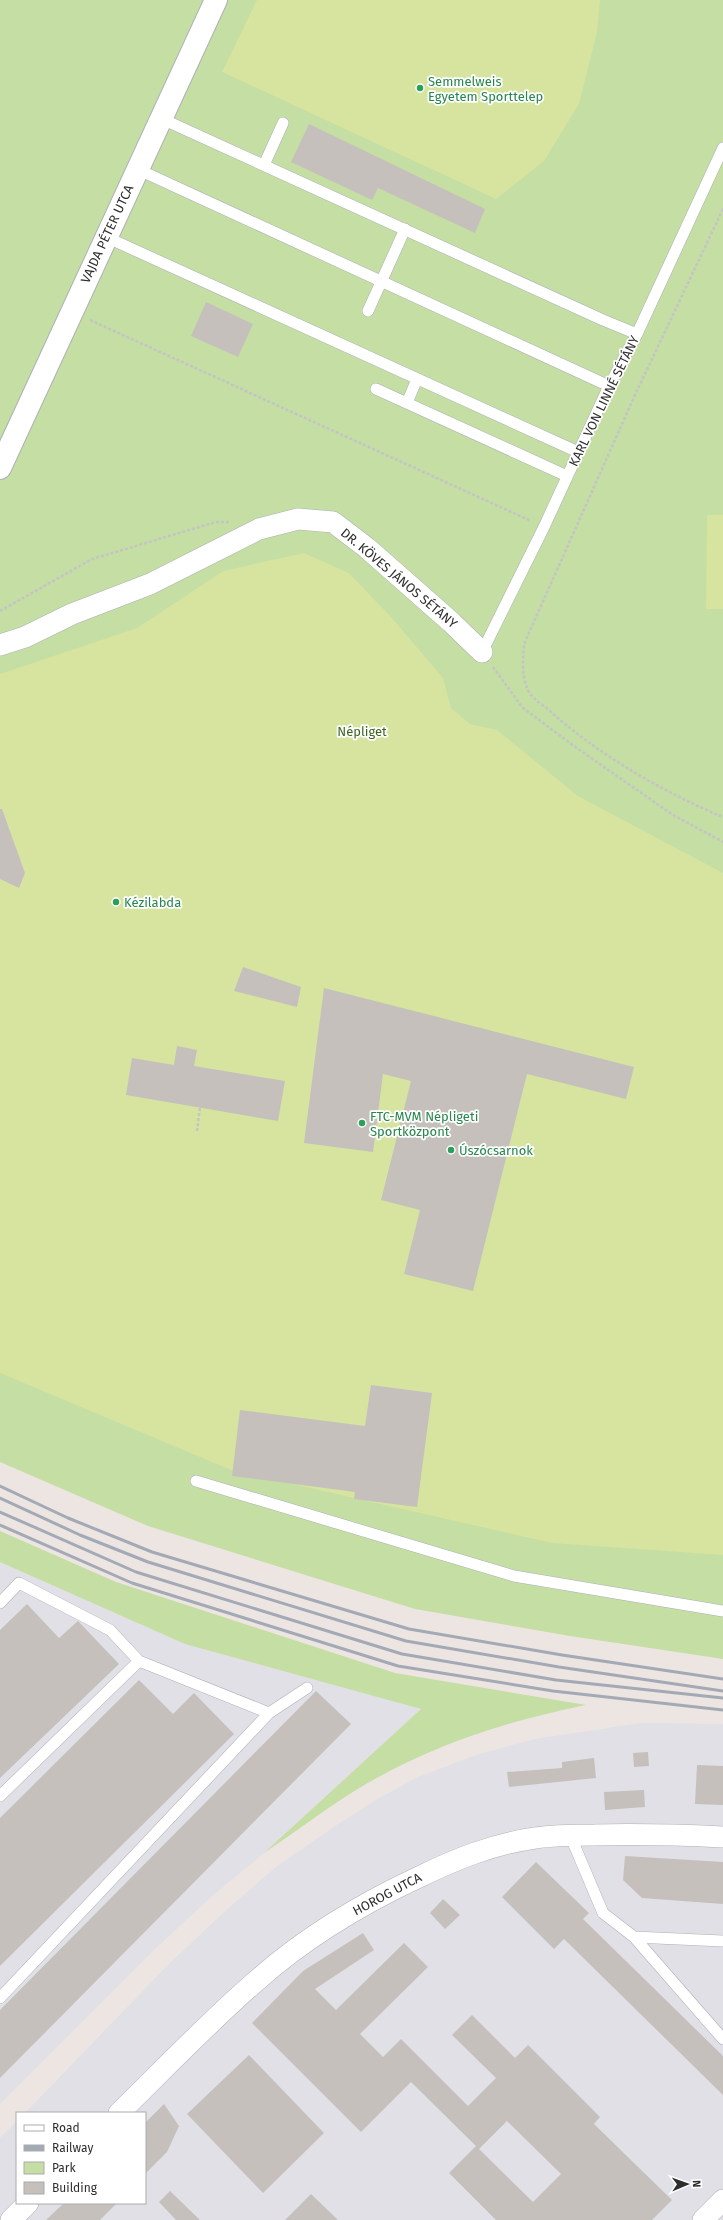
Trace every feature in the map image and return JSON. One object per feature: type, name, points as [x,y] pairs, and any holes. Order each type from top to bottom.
[{"type":"street","name":"VAJDA PÉTER UTCA","points":[[0,468],[6,444],[106,237],[216,0]]},
{"type":"street","name":"DR. KÖVES JÁNOS SÉTÁNY","points":[[0,645],[25,636],[72,614],[150,584],[259,528],[298,518],[333,522],[367,548],[451,622],[482,652]]},
{"type":"street","name":"HOROG UTCA","points":[[120,2112],[255,1981],[327,1927],[395,1888],[460,1858],[479,1851],[533,1838],[570,1835],[648,1833],[723,1837]]},
{"type":"street","points":[[703,2220],[723,2200]]},
{"type":"street","points":[[11,2220],[27,2204]]},
{"type":"lane","points":[[160,118],[603,320],[637,334]]},
{"type":"lane","points":[[264,165],[283,124]]},
{"type":"lane","name":"KARL VON LINNÉ SÉTÁNY","points":[[482,652],[544,527],[609,386],[637,334],[723,148]]},
{"type":"lane","points":[[138,169],[382,280],[609,386]]},
{"type":"lane","points":[[368,311],[405,230]]},
{"type":"lane","points":[[106,237],[578,452]]},
{"type":"lane","points":[[407,403],[417,379]]},
{"type":"lane","points":[[376,388],[567,476]]},
{"type":"lane","points":[[196,1481],[514,1576],[723,1611]]},
{"type":"lane","points":[[0,1603],[19,1583],[110,1630],[139,1661],[269,1713]]},
{"type":"lane","points":[[0,1796],[139,1661]]},
{"type":"lane","points":[[0,1998],[269,1713],[307,1688]]},
{"type":"lane","points":[[570,1835],[603,1913],[634,1937],[723,2039]]},
{"type":"lane","points":[[634,1937],[723,1941]]},
{"type":"path","points":[[723,209],[635,395],[524,644],[522,667],[529,692],[571,730],[637,773],[684,800],[723,817]]},
{"type":"path","points":[[71,311],[544,527]]},
{"type":"path","points":[[0,611],[92,559],[216,522],[227,521],[259,528]]},
{"type":"path","points":[[482,652],[522,707],[570,744],[673,815],[723,842]]},
{"type":"path","points":[[197,1131],[200,1108]]},
{"type":"shaded area","points":[[0,1562],[185,1644],[421,1709],[264,1853],[211,1897],[156,1948],[0,2104]]},
{"type":"shaded area","points":[[641,1723],[723,1724],[723,2220],[0,2220],[0,2138],[16,2122],[16,2204],[146,2204],[146,2112],[26,2112],[168,1965],[223,1913],[276,1867],[338,1824],[381,1797],[418,1777],[479,1754],[535,1739]]},
{"type":"green space","name":"Népliget","points":[[0,0],[723,0],[723,1659],[570,1636],[415,1609],[148,1526],[0,1462]]},
{"type":"green space","name":"Semmelweis Egyetem Sporttelep","points":[[257,0],[600,0],[597,32],[579,104],[544,161],[496,199],[222,72]]},
{"type":"green space","points":[[707,515],[723,515],[723,609],[706,609]]},
{"type":"green space","name":"FTC-MVM Népligeti Sportközpont","points":[[304,553],[349,573],[391,617],[443,678],[451,708],[470,724],[497,730],[578,796],[723,873],[723,1555],[552,1543],[231,1470],[0,1373],[0,674],[137,628],[223,571]]},
{"type":"green space","points":[[0,1531],[116,1582],[395,1673],[586,1705],[503,1725],[451,1743],[425,1754],[399,1766],[359,1788],[264,1853],[421,1709],[185,1644],[0,1562]]},
{"type":"building","points":[[309,124],[485,209],[475,233],[378,188],[372,200],[291,162]]},
{"type":"building","points":[[206,302],[253,324],[238,357],[191,336]]},
{"type":"building","points":[[0,809],[2,809],[25,873],[19,888],[0,879]]},
{"type":"building","points":[[243,967],[301,987],[297,1007],[234,991]]},
{"type":"building","name":"Úszócsarnok","points":[[324,988],[634,1067],[626,1099],[527,1074],[473,1291],[404,1274],[420,1210],[381,1200],[411,1081],[383,1074],[373,1152],[304,1143]]},
{"type":"building","points":[[177,1046],[197,1050],[194,1066],[285,1081],[278,1121],[126,1095],[132,1058],[174,1065]]},
{"type":"building","points":[[371,1385],[432,1393],[417,1507],[354,1499],[355,1492],[232,1476],[240,1410],[365,1426]]},
{"type":"building","points":[[27,1604],[59,1638],[78,1621],[119,1664],[0,1778],[0,1630]]},
{"type":"building","points":[[139,1680],[173,1714],[194,1693],[234,1734],[0,1966],[0,1818]]},
{"type":"building","points":[[316,1691],[351,1724],[0,2078],[0,2010]]},
{"type":"building","points":[[648,1752],[649,1766],[634,1767],[633,1753]]},
{"type":"building","points":[[594,1758],[596,1778],[509,1787],[507,1772],[562,1768],[562,1762]]},
{"type":"building","points":[[697,1765],[723,1766],[723,1805],[695,1804]]},
{"type":"building","points":[[644,1790],[645,1807],[605,1810],[604,1792]]},
{"type":"building","points":[[625,1856],[723,1862],[723,1904],[642,1898],[623,1880]]},
{"type":"building","points":[[536,1862],[589,1913],[583,1919],[723,2056],[723,2095],[564,1939],[554,1949],[502,1897]]},
{"type":"building","points":[[443,1899],[460,1915],[445,1929],[430,1913]]},
{"type":"building","points":[[363,1933],[374,1950],[315,1989],[336,2010],[404,1943],[428,1967],[360,2034],[383,2057],[401,2039],[468,2106],[496,2078],[452,2035],[472,2015],[515,2058],[528,2045],[600,2117],[594,2124],[672,2200],[652,2220],[496,2220],[449,2173],[476,2146],[411,2082],[361,2132],[252,2023],[303,1971]],"holes":[[[507,2121],[561,2174],[533,2202],[479,2149]]]},
{"type":"building","points":[[249,2055],[324,2133],[263,2193],[187,2114]]},
{"type":"building","points":[[164,2104],[179,2126],[167,2152],[146,2173],[146,2122]]},
{"type":"building","points":[[170,2191],[200,2220],[176,2220],[159,2202]]},
{"type":"building","points":[[311,2194],[338,2220],[285,2220]]},
{"type":"building","points":[[63,2204],[116,2204],[100,2220],[46,2220]]},
{"type":"railway","points":[[0,1486],[68,1518],[152,1552],[409,1629],[562,1655],[723,1679]]},
{"type":"railway","points":[[0,1498],[80,1535],[148,1562],[406,1641],[559,1667],[723,1691]]},
{"type":"railway","points":[[0,1512],[136,1572],[402,1654],[556,1680],[723,1698]]},
{"type":"railway","points":[[0,1525],[132,1583],[398,1666],[553,1691],[723,1710]]},
{"type":"place","name":"Semmelweis Egyetem Sporttelep","points":[[420,88]]},
{"type":"place","name":"Kézilabda","points":[[116,902]]},
{"type":"place","name":"FTC-MVM Népligeti Sportközpont","points":[[362,1123]]},
{"type":"place","name":"Úszócsarnok","points":[[451,1150]]}]
